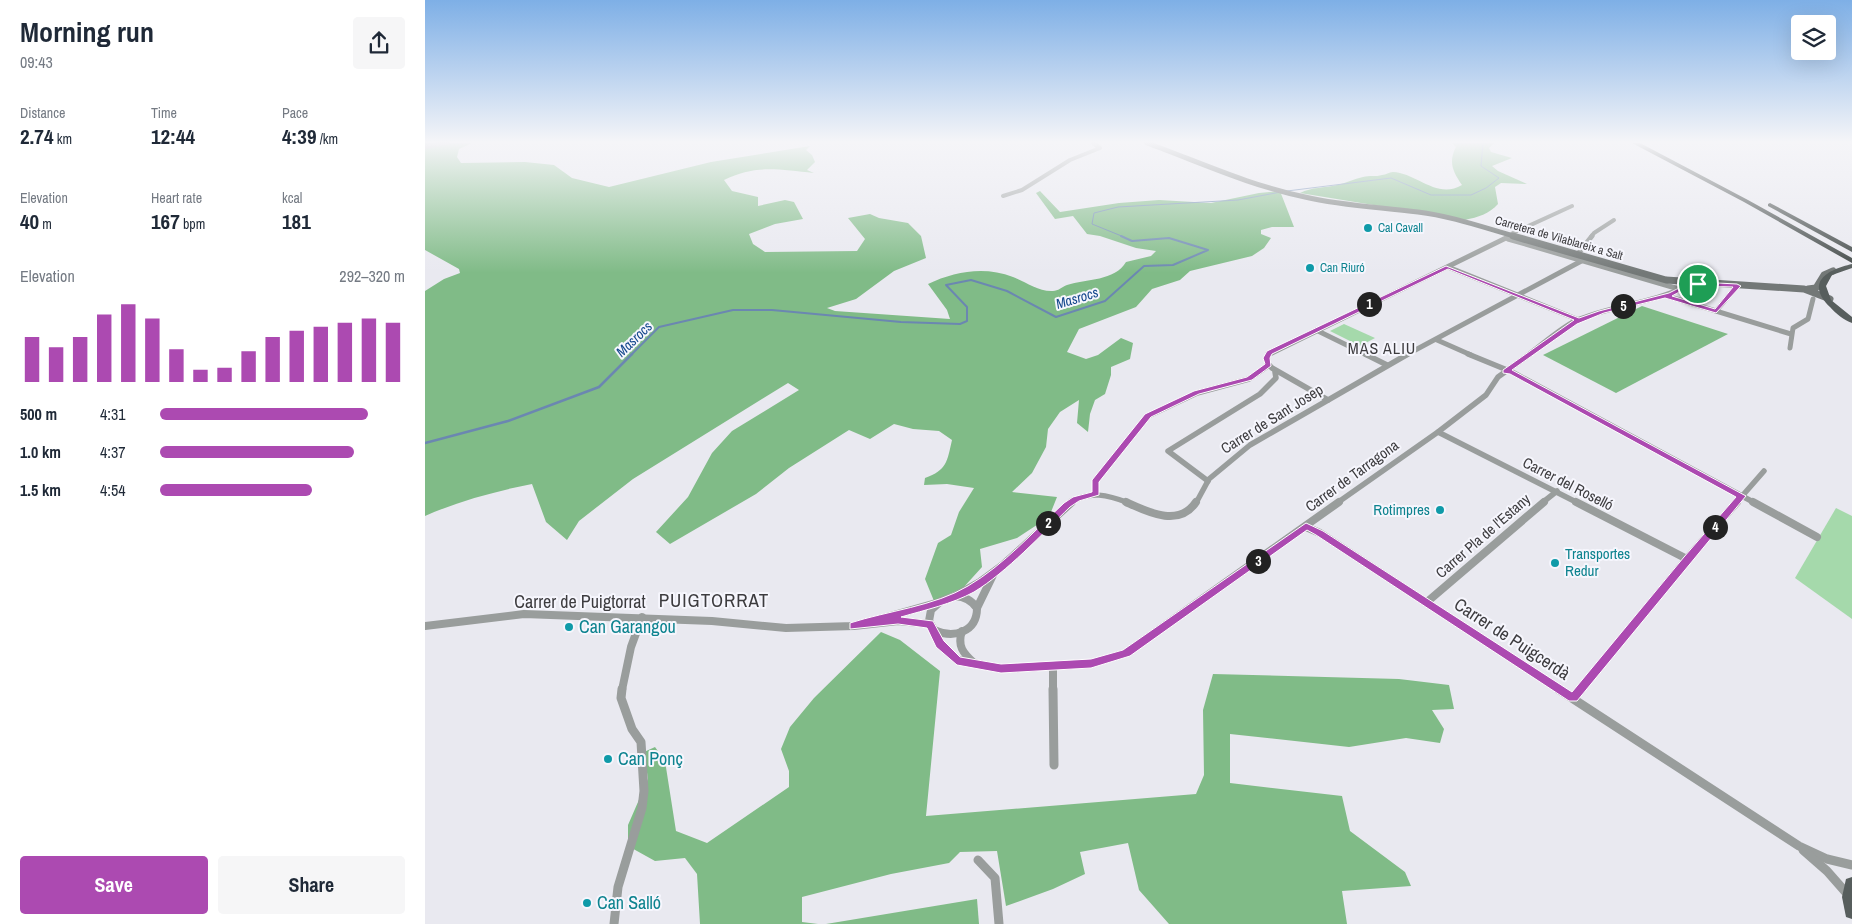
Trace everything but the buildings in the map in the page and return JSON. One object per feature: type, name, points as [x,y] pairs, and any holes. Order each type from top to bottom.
[{"type":"highway","points":[[1718,186],[1746,201],[1849,265]]},
{"type":"highway","points":[[1734,186],[1852,250]]},
{"type":"main road","points":[[1849,265],[1833,271],[1824,278],[1822,290],[1832,305],[1852,318]]},
{"type":"main road","points":[[1849,265],[1833,276],[1829,286],[1834,299],[1852,318]]},
{"type":"street","points":[[1003,196],[1017,193],[1031,186]]},
{"type":"street","name":"Carretera de Vilablareix a Salt","points":[[1266,186],[1284,192],[1357,207],[1439,216],[1578,253],[1585,259],[1671,281],[1795,289]]},
{"type":"street","points":[[1328,400],[1275,372],[1269,365],[1267,358],[1269,353],[1572,206]]},
{"type":"street","points":[[1614,220],[1594,234],[1578,253],[1684,283],[1711,281],[1714,284]]},
{"type":"street","points":[[1511,236],[1679,289]]},
{"type":"street","name":"Carrer de Sant Josep","points":[[1096,493],[1113,496],[1155,514],[1176,516],[1186,514],[1193,508],[1208,481],[1230,460],[1250,445],[1387,365],[1437,340],[1585,259]]},
{"type":"street","points":[[1448,267],[1579,320]]},
{"type":"street","points":[[1804,290],[1816,288],[1820,277],[1833,271]]},
{"type":"street","points":[[1671,281],[1679,289]]},
{"type":"street","name":"Carrer de Tarragona","points":[[932,627],[940,644],[957,660],[1001,669],[1091,664],[1126,653],[1438,432],[1486,395],[1498,378],[1506,371],[1579,320],[1601,312],[1665,296],[1679,289],[1684,283]]},
{"type":"street","points":[[1716,312],[1737,286]]},
{"type":"street","points":[[1795,289],[1821,297],[1838,313],[1852,318]]},
{"type":"street","points":[[1795,289],[1825,296]]},
{"type":"street","points":[[1665,296],[1791,334]]},
{"type":"street","points":[[1790,348],[1793,328],[1808,319],[1813,299]]},
{"type":"street","points":[[1316,330],[1387,365]]},
{"type":"street","points":[[1437,340],[1512,372],[1817,537]]},
{"type":"street","points":[[995,572],[977,608],[976,620],[970,627],[962,632],[951,634],[932,627],[929,615],[937,603],[970,590],[995,572],[1067,505],[1076,499],[1096,493],[1095,482],[1148,416],[1197,392],[1249,379],[1269,365]]},
{"type":"street","points":[[1208,481],[1168,451],[1260,394],[1276,378],[1275,372]]},
{"type":"street","name":"Carrer del Roselló","points":[[1438,432],[1557,491],[1687,559]]},
{"type":"street","points":[[1573,698],[1687,559],[1764,471]]},
{"type":"street","name":"Carrer Pla de l'Estany","points":[[1427,602],[1557,491]]},
{"type":"street","name":"Carrer de Puigcerdà","points":[[1306,526],[1320,533],[1427,602],[1799,846],[1827,871],[1851,897]]},
{"type":"street","points":[[955,596],[972,601],[977,608]]},
{"type":"street","name":"Carrer de Puigtorrat","points":[[854,626],[937,603]]},
{"type":"street","name":"Carrer de Puigtorrat","points":[[425,626],[523,614],[713,620],[786,628],[854,626],[898,620],[932,627]]},
{"type":"street","points":[[613,924],[618,887],[641,808],[644,791],[641,742],[632,729],[621,698],[625,671],[643,617]]},
{"type":"street","points":[[962,632],[958,641],[962,653],[975,664]]},
{"type":"street","points":[[1053,667],[1053,764]]},
{"type":"street","name":"Carrer de Puigcerdà","points":[[1799,846],[1827,858],[1852,865]]},
{"type":"street","points":[[979,860],[995,878],[999,924]]},
{"type":"green space","points":[[425,186],[728,186],[732,191],[758,197],[758,206],[785,200],[794,202],[803,219],[775,224],[749,234],[753,244],[765,252],[857,251],[865,239],[848,218],[870,214],[879,218],[908,223],[921,236],[926,258],[894,271],[856,299],[827,308],[835,311],[950,319],[947,310],[928,284],[959,273],[981,271],[1002,274],[1043,290],[1055,291],[1067,285],[1108,276],[1115,273],[1126,262],[1151,256],[1156,251],[1136,248],[1100,236],[1087,234],[1073,216],[1055,219],[1036,193],[1040,191],[1060,212],[1119,203],[1159,200],[1211,203],[1259,193],[1280,191],[1294,227],[1272,227],[1261,230],[1261,234],[1271,238],[1264,248],[1252,256],[1190,271],[1180,280],[1152,289],[1136,307],[1079,329],[1067,352],[1086,359],[1098,355],[1121,338],[1133,343],[1130,359],[1111,367],[1111,375],[1105,394],[1095,400],[1090,414],[1088,432],[1077,423],[1079,400],[1060,412],[1048,429],[1046,447],[1032,473],[1012,492],[1057,497],[1049,517],[1017,538],[980,549],[982,567],[963,588],[934,601],[925,579],[938,543],[951,535],[959,512],[974,488],[947,484],[924,485],[925,478],[942,468],[949,454],[952,440],[939,431],[913,429],[894,424],[870,439],[849,430],[789,468],[756,494],[670,544],[656,532],[688,497],[712,453],[732,431],[799,390],[788,383],[633,479],[579,521],[567,540],[546,522],[532,484],[478,497],[425,516],[425,291],[444,279],[460,273],[459,269],[425,250]]},
{"type":"green space","points":[[1331,186],[1430,186],[1453,189],[1459,186],[1496,186],[1498,204],[1483,215],[1465,220],[1300,193]]},
{"type":"green space","points":[[1642,306],[1728,334],[1616,393],[1543,355]]},
{"type":"green space","points":[[1344,324],[1375,338],[1360,346],[1330,331]]},
{"type":"green space","points":[[1836,508],[1852,516],[1852,619],[1795,578]]},
{"type":"green space","points":[[881,632],[900,640],[940,671],[926,816],[1196,794],[1204,775],[1203,710],[1213,674],[1399,679],[1449,685],[1454,709],[1432,710],[1444,729],[1440,743],[1406,738],[1349,747],[1230,734],[1230,783],[1342,796],[1350,831],[1405,872],[1411,886],[1342,891],[1347,924],[1169,924],[1139,890],[1128,843],[1080,852],[1085,874],[1053,889],[1006,906],[997,851],[960,852],[949,863],[891,874],[802,897],[802,922],[818,924],[700,924],[697,874],[685,858],[655,861],[628,846],[628,825],[648,779],[644,752],[655,747],[665,761],[676,831],[707,843],[789,787],[789,771],[781,749],[790,727],[814,698]]},
{"type":"green space","points":[[977,899],[979,924],[826,924]]},
{"type":"waterway","name":"Masrocs","points":[[1287,191],[1326,186]]},
{"type":"waterway","name":"Masrocs","points":[[1410,186],[1431,195],[1471,195],[1488,186]]},
{"type":"waterway","name":"Masrocs","points":[[1124,237],[1092,224],[1094,213],[1118,207],[1238,200],[1281,192]]},
{"type":"waterway","name":"Masrocs","points":[[425,443],[508,421],[599,387],[659,327],[733,310],[772,310],[901,322],[960,324],[967,321],[967,307],[946,285],[971,280],[1007,291],[1056,317],[1105,301],[1144,266],[1173,265],[1208,250],[1169,238],[1132,241],[1121,236]]},
{"type":"place","name":"Cal Cavall","points":[[1368,228]]},
{"type":"place","name":"Can Riuró","points":[[1310,268]]},
{"type":"place","name":"Rotimpres","points":[[1440,510]]},
{"type":"place","name":"Transportes Redur","points":[[1555,563]]},
{"type":"place","name":"Can Garangou","points":[[569,627]]},
{"type":"place","name":"Can Ponç","points":[[608,759]]},
{"type":"place","name":"Can Salló","points":[[587,903]]},
{"type":"district","name":"MAS ALIU","points":[[1382,348]]},
{"type":"district","name":"PUIGTORRAT","points":[[714,600]]},
{"type":"route","points":[[1698,284],[1687,286],[1671,294],[1601,312],[1579,320],[1448,267],[1269,353],[1267,358],[1269,365],[1249,379],[1197,392],[1148,416],[1095,482],[1096,493],[1076,499],[1067,505],[995,572],[970,590],[937,603],[854,626],[898,620],[929,624],[940,644],[957,660],[1001,669],[1091,664],[1126,653],[1306,526],[1320,533],[1573,698],[1687,559],[1742,496],[1512,372],[1506,371],[1574,322],[1601,312],[1665,296],[1716,312],[1737,286],[1698,284]]}]
